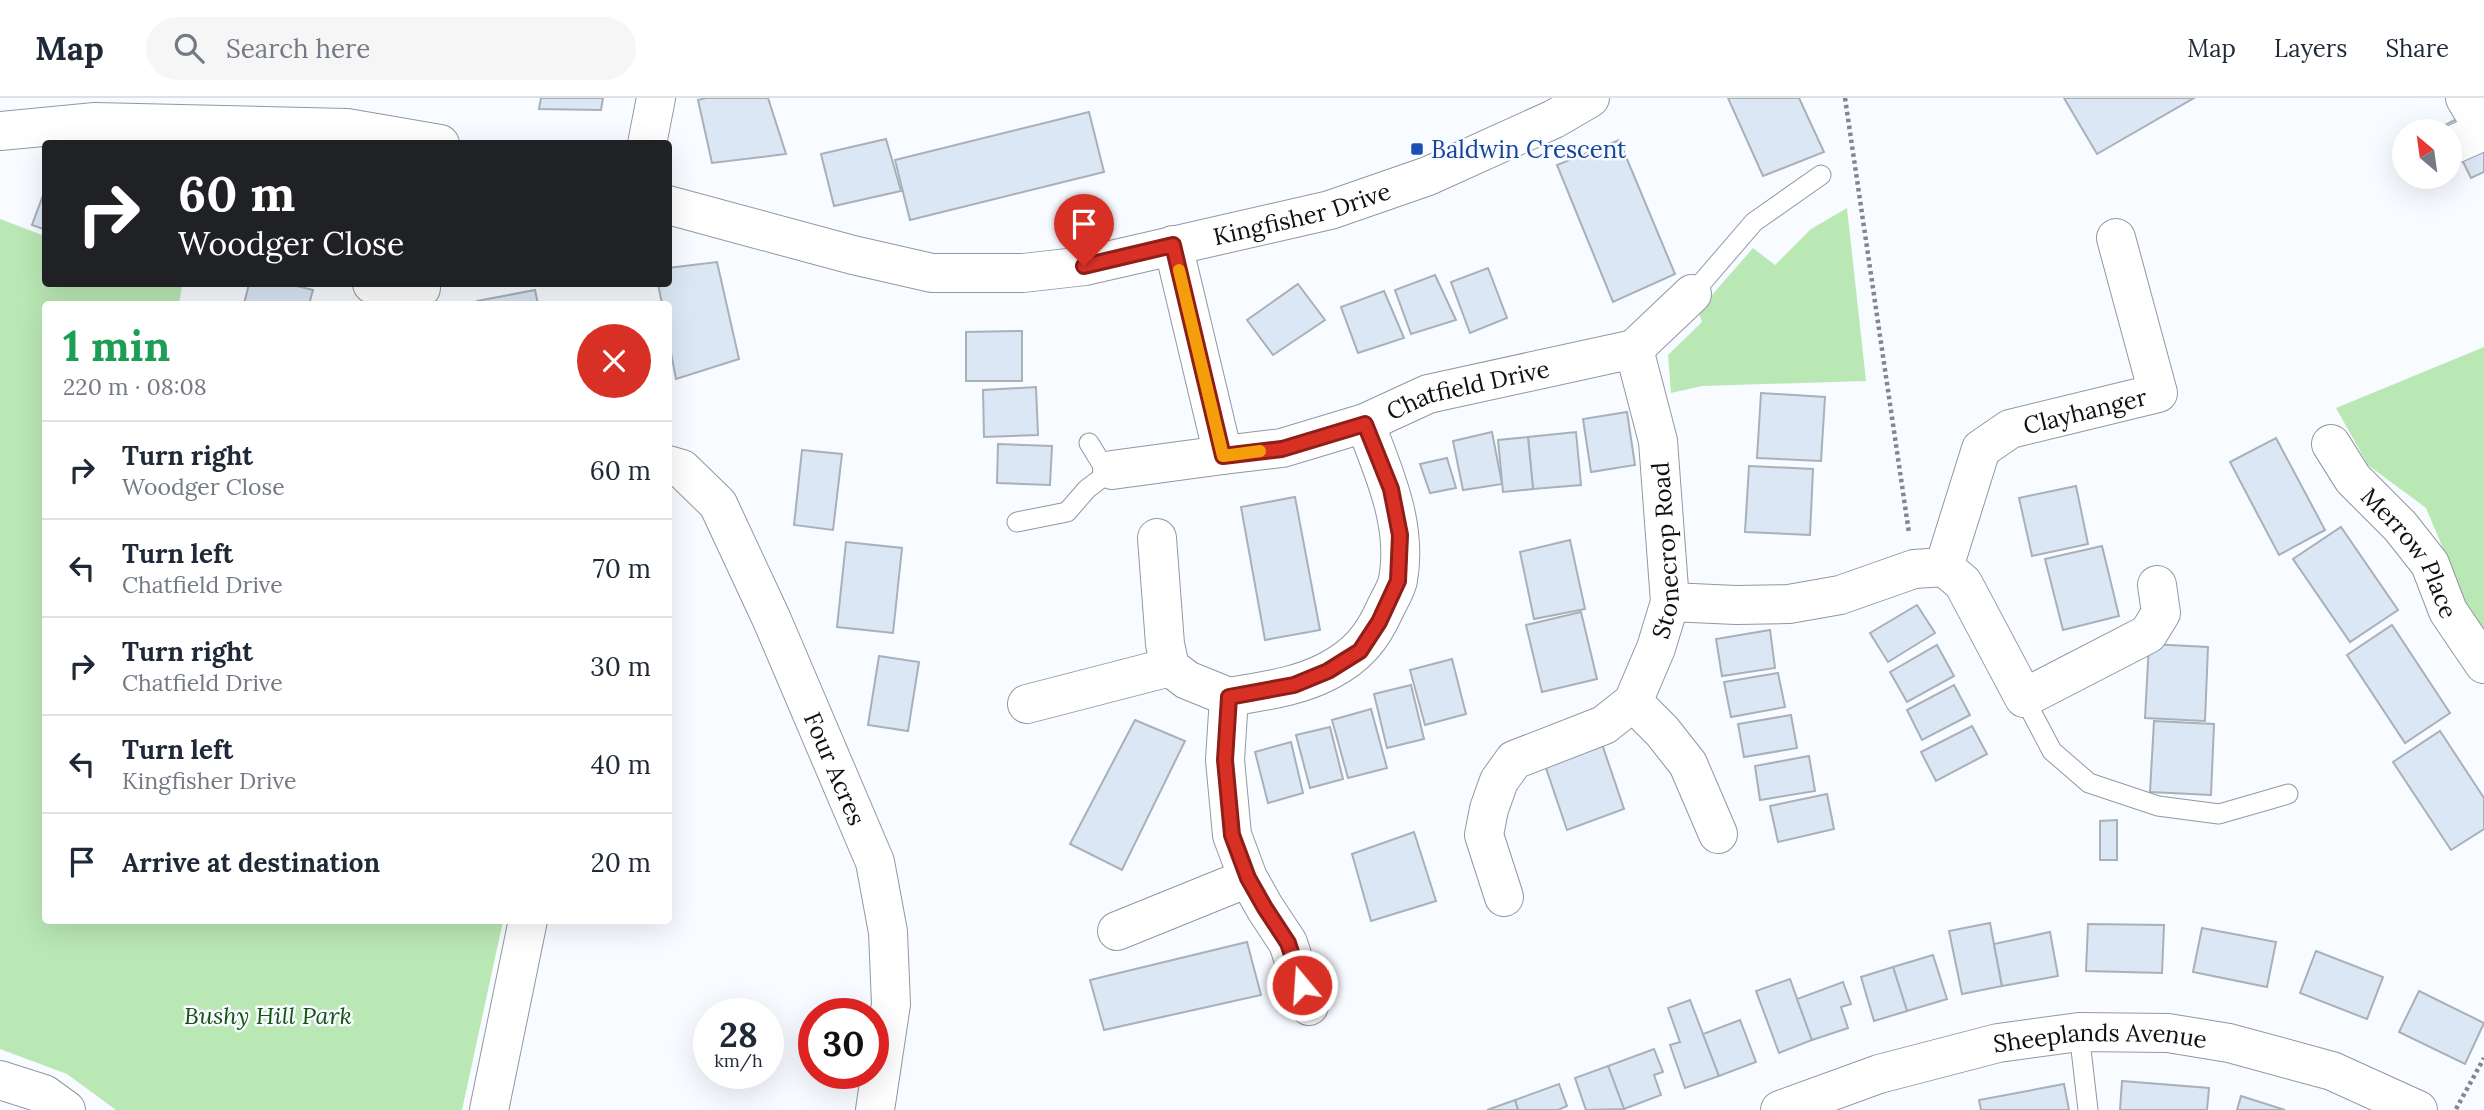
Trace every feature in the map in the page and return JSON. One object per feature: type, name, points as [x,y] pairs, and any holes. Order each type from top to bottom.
[{"type":"street","points":[[648,140],[656,98]]},
{"type":"street","name":"Kingfisher Drive","points":[[672,206],[853,255],[932,273],[1036,272],[1084,266],[1330,211],[1428,176],[1554,118],[1590,98]]},
{"type":"street","points":[[2462,141],[2484,131],[2465,98]]},
{"type":"street","points":[[0,131],[93,110],[394,140]]},
{"type":"street","name":"Clayhanger","points":[[1929,568],[1981,449],[2010,429],[2158,393],[2116,237]]},
{"type":"street","points":[[1173,245],[1223,456]]},
{"type":"street","points":[[409,287],[421,288]]},
{"type":"street","points":[[1634,349],[1692,294]]},
{"type":"street","name":"Chatfield Drive","points":[[1100,456],[1223,456],[1282,449],[1365,424],[1428,394],[1634,349]]},
{"type":"street","name":"Stonecrop Road","points":[[1504,897],[1484,835],[1489,809],[1499,781],[1514,760],[1605,725],[1633,702],[1656,648],[1670,602],[1658,441],[1634,349]]},
{"type":"street","points":[[1157,538],[1170,667],[1187,680],[1229,697],[1294,685],[1328,671],[1360,651],[1379,622],[1398,581],[1400,535],[1391,489],[1365,424]]},
{"type":"street","name":"Merrow Place","points":[[2331,444],[2353,479],[2400,526],[2430,564],[2448,611],[2484,664]]},
{"type":"street","name":"Four Acres","points":[[672,466],[682,470],[718,504],[772,620],[875,862],[888,932],[891,1004],[875,1110]]},
{"type":"street","points":[[1670,602],[1788,604],[1840,595],[1929,568],[1963,583],[2024,698],[2148,634],[2161,613],[2157,585]]},
{"type":"street","points":[[1027,704],[1170,667]]},
{"type":"street","points":[[1229,697],[1225,760],[1232,835],[1248,878],[1288,943],[1309,1006]]},
{"type":"street","points":[[1633,702],[1662,731],[1688,764],[1718,834]]},
{"type":"street","points":[[1116,932],[1248,878]]},
{"type":"street","points":[[489,1110],[527,924]]},
{"type":"street","name":"Sheeplands Avenue","points":[[1780,1110],[1879,1074],[1998,1042],[2078,1032],[2168,1033],[2229,1044],[2332,1071],[2418,1110]]},
{"type":"street","points":[[0,1080],[44,1094],[66,1110]]},
{"type":"lane","points":[[1692,294],[1754,222],[1821,175]]},
{"type":"lane","points":[[1017,522],[1067,512],[1087,489],[1100,456]]},
{"type":"lane","points":[[2024,698],[2052,751],[2089,783],[2158,806],[2219,814],[2288,794]]},
{"type":"lane","points":[[2078,1032],[2088,1110]]},
{"type":"path","points":[[1845,98],[1929,568]]},
{"type":"path","points":[[2455,1110],[2484,1058]]},
{"type":"green space","points":[[1847,208],[1866,381],[1702,386],[1671,393],[1668,355],[1702,322],[1698,311],[1753,248],[1775,265],[1811,229]]},
{"type":"green space","name":"Bushy Hill Park","points":[[0,219],[42,235],[42,287],[182,287],[180,301],[42,301],[42,924],[502,924],[462,1110],[116,1110],[67,1074],[0,1049]]},
{"type":"green space","points":[[2484,347],[2484,630],[2466,603],[2426,508],[2368,465],[2336,408]]},
{"type":"building","points":[[541,98],[603,98],[601,110],[539,109]]},
{"type":"building","points":[[768,98],[786,154],[712,163],[698,100]]},
{"type":"building","points":[[1728,98],[1799,98],[1824,152],[1763,176]]},
{"type":"building","points":[[2064,98],[2194,98],[2097,154]]},
{"type":"building","points":[[2484,98],[2484,172],[2471,178],[2462,160],[2462,119],[2457,119]]},
{"type":"building","points":[[1089,112],[1104,172],[910,220],[895,160]]},
{"type":"building","points":[[886,139],[901,191],[834,206],[821,154]]},
{"type":"building","points":[[1619,140],[1675,274],[1613,302],[1557,165]]},
{"type":"building","points":[[42,198],[42,229],[32,225]]},
{"type":"building","points":[[717,262],[739,359],[676,379],[672,358],[672,301],[661,301],[659,287],[672,287],[672,268]]},
{"type":"building","points":[[1488,268],[1507,318],[1470,333],[1451,282]]},
{"type":"building","points":[[1435,275],[1456,320],[1411,334],[1395,290]]},
{"type":"building","points":[[1298,284],[1325,320],[1273,355],[1247,320]]},
{"type":"building","points":[[248,287],[301,287],[313,290],[310,301],[245,301]]},
{"type":"building","points":[[535,290],[537,301],[477,301]]},
{"type":"building","points":[[1384,291],[1404,338],[1358,353],[1341,307]]},
{"type":"building","points":[[1022,331],[1022,381],[966,381],[966,332]]},
{"type":"building","points":[[1036,387],[1038,435],[984,437],[983,390]]},
{"type":"building","points":[[1761,393],[1825,397],[1821,461],[1757,458]]},
{"type":"building","points":[[1627,412],[1635,465],[1591,472],[1583,419]]},
{"type":"building","points":[[1492,432],[1502,484],[1463,490],[1453,441]]},
{"type":"building","points":[[1576,432],[1581,485],[1533,489],[1528,437]]},
{"type":"building","points":[[1528,437],[1533,489],[1503,492],[1498,440]]},
{"type":"building","points":[[2276,438],[2325,530],[2279,555],[2230,462]]},
{"type":"building","points":[[998,444],[1052,446],[1050,485],[997,483]]},
{"type":"building","points":[[802,450],[842,454],[833,530],[794,525]]},
{"type":"building","points":[[1447,458],[1456,488],[1430,493],[1420,464]]},
{"type":"building","points":[[1749,466],[1813,469],[1810,535],[1745,532]]},
{"type":"building","points":[[2076,486],[2088,544],[2032,556],[2019,498]]},
{"type":"building","points":[[1295,497],[1320,630],[1265,640],[1241,507]]},
{"type":"building","points":[[2341,527],[2398,610],[2350,642],[2293,559]]},
{"type":"building","points":[[1570,540],[1585,609],[1534,619],[1520,552]]},
{"type":"building","points":[[846,542],[902,548],[893,633],[837,627]]},
{"type":"building","points":[[2102,546],[2119,616],[2063,630],[2045,559]]},
{"type":"building","points":[[1917,605],[1935,633],[1888,662],[1870,633]]},
{"type":"building","points":[[1581,612],[1597,679],[1542,692],[1526,625]]},
{"type":"building","points":[[2392,625],[2450,713],[2405,743],[2347,655]]},
{"type":"building","points":[[1770,630],[1775,668],[1722,676],[1716,639]]},
{"type":"building","points":[[2149,644],[2208,647],[2205,721],[2145,718]]},
{"type":"building","points":[[1937,645],[1954,676],[1907,702],[1890,672]]},
{"type":"building","points":[[879,656],[919,662],[908,731],[868,725]]},
{"type":"building","points":[[1452,659],[1466,714],[1425,725],[1410,670]]},
{"type":"building","points":[[1778,673],[1785,707],[1731,717],[1724,682]]},
{"type":"building","points":[[1411,685],[1424,739],[1387,748],[1374,694]]},
{"type":"building","points":[[1954,685],[1970,715],[1922,740],[1907,710]]},
{"type":"building","points":[[1371,709],[1387,768],[1348,778],[1332,720]]},
{"type":"building","points":[[1791,715],[1797,748],[1744,757],[1738,724]]},
{"type":"building","points":[[1135,720],[1185,741],[1122,870],[1070,844]]},
{"type":"building","points":[[2154,721],[2214,724],[2211,795],[2150,792]]},
{"type":"building","points":[[1972,726],[1987,754],[1936,781],[1921,752]]},
{"type":"building","points":[[1330,727],[1343,779],[1310,788],[1296,735]]},
{"type":"building","points":[[2440,731],[2484,798],[2484,829],[2451,850],[2393,762]]},
{"type":"building","points":[[1291,742],[1303,793],[1268,803],[1255,752]]},
{"type":"building","points":[[1602,744],[1624,809],[1567,830],[1545,765]]},
{"type":"building","points":[[1809,756],[1815,791],[1760,800],[1755,766]]},
{"type":"building","points":[[1827,794],[1834,829],[1778,842],[1770,806]]},
{"type":"building","points":[[2117,820],[2117,860],[2100,860],[2100,821]]},
{"type":"building","points":[[1414,832],[1436,901],[1371,921],[1352,854]]},
{"type":"building","points":[[1990,923],[2002,986],[1962,994],[1949,931]]},
{"type":"building","points":[[2088,924],[2164,925],[2162,973],[2086,971]]},
{"type":"building","points":[[2202,928],[2276,942],[2267,987],[2193,972]]},
{"type":"building","points":[[2050,932],[2058,976],[2002,986],[1994,944]]},
{"type":"building","points":[[1247,942],[1261,995],[1104,1030],[1090,980]]},
{"type":"building","points":[[2316,951],[2383,977],[2367,1019],[2300,993]]},
{"type":"building","points":[[1933,955],[1947,999],[1907,1011],[1893,967]]},
{"type":"building","points":[[1893,967],[1907,1011],[1874,1021],[1861,977]]},
{"type":"building","points":[[1790,979],[1812,1040],[1779,1053],[1756,991]]},
{"type":"building","points":[[1843,982],[1851,1004],[1841,1007],[1848,1028],[1812,1040],[1797,999]]},
{"type":"building","points":[[2419,991],[2484,1023],[2465,1064],[2399,1032]]},
{"type":"building","points":[[1690,1000],[1719,1076],[1685,1088],[1670,1045],[1680,1042],[1668,1008]]},
{"type":"building","points":[[1740,1020],[1756,1062],[1719,1076],[1703,1034]]},
{"type":"building","points":[[1654,1049],[1663,1072],[1654,1075],[1661,1095],[1624,1109],[1608,1066]]},
{"type":"building","points":[[1608,1066],[1624,1109],[1586,1110],[1575,1078]]},
{"type":"building","points":[[2122,1081],[2209,1088],[2207,1110],[2120,1110]]},
{"type":"building","points":[[1559,1084],[1567,1106],[1558,1110],[1518,1110],[1515,1100]]},
{"type":"building","points":[[2064,1084],[2069,1110],[1981,1110],[1979,1100]]},
{"type":"building","points":[[2241,1096],[2285,1110],[2237,1110]]},
{"type":"building","points":[[1515,1100],[1518,1110],[1487,1110]]},
{"type":"slow traffic","points":[[1179,270],[1223,456],[1260,451]]},
{"type":"place","name":"Baldwin Crescent","points":[[1417,149]]},
{"type":"route","points":[[1084,266],[1173,245],[1223,456],[1282,449],[1365,424],[1391,489],[1400,535],[1398,581],[1379,622],[1360,651],[1328,671],[1294,685],[1229,697],[1225,760],[1232,835],[1248,878],[1288,943],[1302,985]]}]
